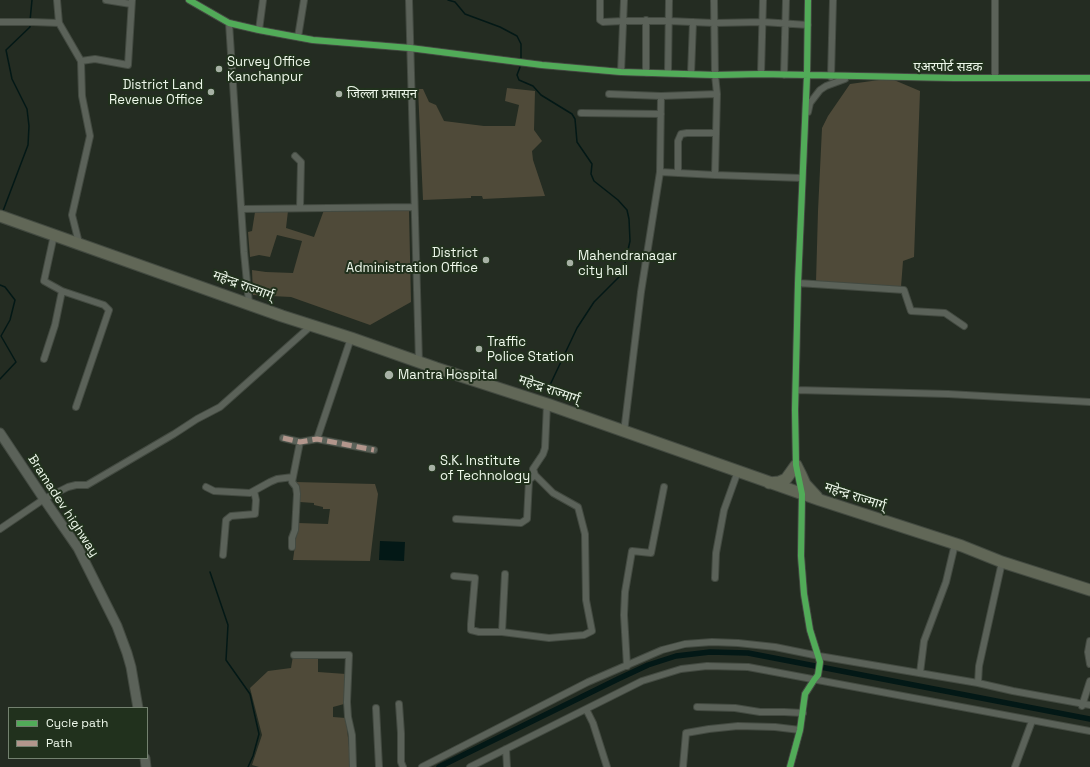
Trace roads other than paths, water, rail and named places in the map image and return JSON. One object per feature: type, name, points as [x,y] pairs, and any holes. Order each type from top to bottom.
[{"type":"highway","name":"महेन्द्र राज्मार्ग्","points":[[4,217],[419,362],[547,404],[769,483],[955,544],[1002,562],[1090,590]]},
{"type":"highway","points":[[769,483],[779,482],[786,479],[796,465],[805,484],[820,500]]},
{"type":"street","points":[[57,0],[59,23],[81,61],[82,96],[90,136],[72,215],[79,244]]},
{"type":"street","points":[[81,61],[95,59],[128,65],[131,2],[106,0]]},
{"type":"street","name":"एअरपोर्ट सडक","points":[[188,0],[229,23],[313,40],[410,48],[542,65],[621,72],[715,75],[761,74],[831,77],[1090,78]]},
{"type":"street","points":[[259,30],[263,0]]},
{"type":"street","points":[[298,37],[304,0]]},
{"type":"street","points":[[409,0],[419,362]]},
{"type":"street","points":[[600,0],[600,20],[603,22],[623,20],[669,20],[714,23],[763,22],[808,25]]},
{"type":"street","points":[[621,72],[624,0]]},
{"type":"street","points":[[668,73],[669,0]]},
{"type":"street","points":[[714,0],[715,75],[718,94],[715,175]]},
{"type":"street","points":[[761,74],[763,0]]},
{"type":"street","points":[[784,75],[786,0]]},
{"type":"street","points":[[790,767],[800,730],[805,694],[819,672],[820,659],[810,630],[804,594],[801,556],[802,494],[796,465],[798,283],[807,76],[808,0]]},
{"type":"street","points":[[831,77],[833,0]]},
{"type":"street","points":[[995,0],[996,78]]},
{"type":"street","points":[[646,20],[646,73]]},
{"type":"street","points":[[0,22],[59,23]]},
{"type":"street","points":[[691,74],[693,22]]},
{"type":"street","points":[[229,23],[244,252],[249,303]]},
{"type":"street","points":[[805,124],[810,103],[820,90],[826,86],[850,77]]},
{"type":"street","points":[[609,94],[661,96],[718,94]]},
{"type":"street","points":[[624,432],[641,292],[660,172],[661,96]]},
{"type":"street","points":[[581,113],[661,114]]},
{"type":"street","points":[[678,173],[678,141],[681,134],[716,133]]},
{"type":"street","points":[[295,156],[301,162],[300,208]]},
{"type":"street","points":[[660,172],[802,178]]},
{"type":"street","points":[[242,209],[414,207]]},
{"type":"street","points":[[54,235],[44,281],[62,291],[104,305],[109,310],[76,407]]},
{"type":"street","points":[[798,283],[904,290],[911,311],[945,313],[964,326]]},
{"type":"street","points":[[44,359],[55,324],[62,291]]},
{"type":"street","points":[[0,528],[44,499],[68,487],[87,485],[197,419],[220,407],[312,325]]},
{"type":"street","points":[[317,439],[351,338]]},
{"type":"street","points":[[796,390],[948,394],[1090,402]]},
{"type":"street","points":[[454,576],[475,578],[471,630],[549,638],[584,635],[592,631],[586,600],[585,534],[578,507],[553,493],[535,475],[533,470],[544,454],[547,404]]},
{"type":"street","name":"Bramadev highway","points":[[0,433],[78,548],[117,626],[131,667],[138,707]]},
{"type":"street","points":[[283,438],[300,442],[317,439],[374,450]]},
{"type":"street","points":[[292,547],[292,538],[295,530],[297,490],[292,482],[300,442]]},
{"type":"street","points":[[714,578],[716,553],[724,510],[738,471]]},
{"type":"street","points":[[456,519],[521,523],[527,519],[529,480],[535,475]]},
{"type":"street","points":[[206,487],[214,491],[250,493],[277,479],[293,477]]},
{"type":"street","points":[[627,666],[624,615],[625,592],[632,551],[651,553],[664,487]]},
{"type":"street","points":[[223,555],[226,520],[231,516],[254,514],[256,500],[254,491]]},
{"type":"street","points":[[920,673],[924,641],[946,582],[955,544]]},
{"type":"street","points":[[978,683],[979,666],[1002,562]]},
{"type":"street","points":[[502,632],[505,574]]},
{"type":"street","points":[[1090,641],[1088,652],[1090,664]]},
{"type":"street","points":[[422,767],[588,682],[662,650],[685,644],[712,642],[775,647],[820,659],[978,683],[1085,705],[1090,681]]},
{"type":"street","points":[[294,655],[349,655],[347,702],[348,717],[352,735],[354,767]]},
{"type":"street","points":[[470,767],[642,681],[681,669],[707,666],[748,667],[1090,731]]},
{"type":"street","points":[[399,704],[401,762],[403,767]]},
{"type":"street","points":[[697,707],[735,708],[760,712],[803,713]]},
{"type":"street","points":[[376,708],[378,767]]},
{"type":"street","points":[[586,708],[593,723],[607,767]]},
{"type":"street","points":[[1015,767],[1032,721]]},
{"type":"street","points":[[683,767],[686,734],[709,729],[738,726],[774,726],[800,730]]},
{"type":"street","points":[[506,749],[507,767]]},
{"type":"waterway","points":[[30,21],[32,0]]},
{"type":"waterway","points":[[448,0],[455,2],[465,14],[500,27],[517,36],[521,44],[521,60]]},
{"type":"waterway","points":[[3,211],[28,145],[29,126],[27,109],[12,79],[6,50],[30,27],[30,24]]},
{"type":"waterway","points":[[520,67],[517,75],[519,80],[533,86],[541,95],[572,114],[575,119],[577,142],[592,164],[591,174],[594,181],[618,200],[627,210],[629,219],[630,241],[625,263],[620,276],[594,302],[577,328],[550,385]]},
{"type":"waterway","points":[[0,285],[5,287],[15,300],[10,320],[1,336],[16,362],[0,379]]},
{"type":"waterway","points":[[210,572],[228,625],[226,660],[250,694],[259,734],[253,756],[248,767]]},
{"type":"waterway","points":[[439,767],[648,665],[676,656],[710,652],[748,653],[1090,719]]},
{"type":"place","name":"Survey Office Kanchanpur","points":[[219,69]]},
{"type":"place","name":"District Land Revenue Office","points":[[211,92]]},
{"type":"place","name":"जिल्ला प्रसासन","points":[[339,94]]},
{"type":"place","name":"District Administration Office","points":[[486,260]]},
{"type":"place","name":"Mahendranagar city hall","points":[[570,263]]},
{"type":"place","name":"Traffic Police Station","points":[[479,349]]},
{"type":"place","name":"Mantra Hospital","points":[[389,375]]},
{"type":"place","name":"S.K. Institute of Technology","points":[[432,468]]}]
